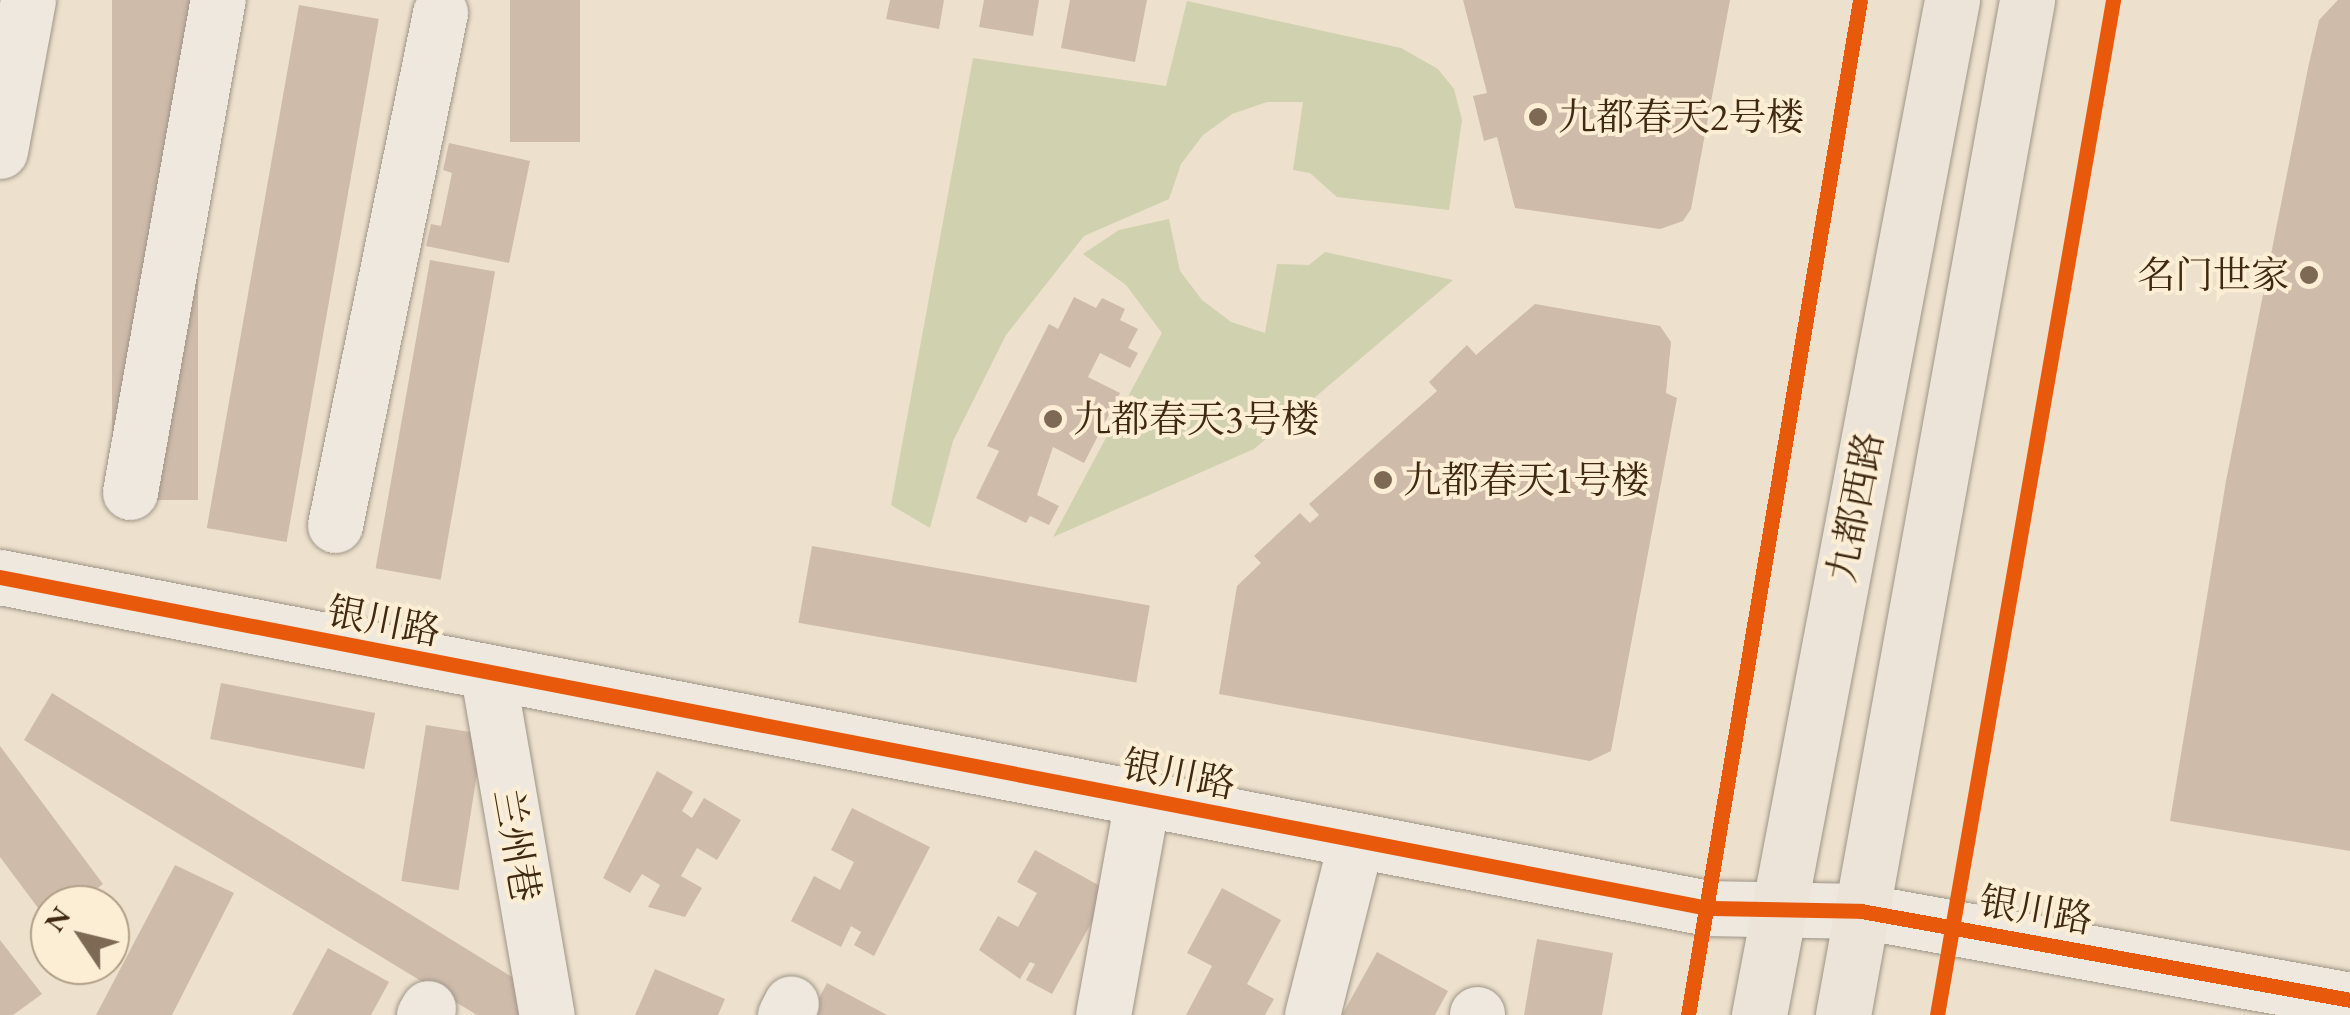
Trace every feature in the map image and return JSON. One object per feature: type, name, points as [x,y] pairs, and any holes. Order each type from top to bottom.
[{"type":"main road","name":"九都西路","points":[[1758,1015],[1952,0]]},
{"type":"main road","name":"九都西路","points":[[1843,1015],[2028,0]]},
{"type":"street","points":[[0,151],[28,0]]},
{"type":"street","points":[[130,492],[218,0]]},
{"type":"street","points":[[336,525],[440,12]]},
{"type":"street","name":"银川路","points":[[0,577],[488,675],[1707,908],[1777,912],[2350,1000]]},
{"type":"street","name":"兰州巷","points":[[488,675],[547,1015]]},
{"type":"street","points":[[1103,1015],[1142,800]]},
{"type":"street","points":[[1312,1015],[1356,841]]},
{"type":"street","name":"银川路","points":[[1859,924],[2292,1015]]},
{"type":"green space","points":[[1187,1],[1401,48],[1438,69],[1454,89],[1462,120],[1449,210],[1337,197],[1310,173],[1293,170],[1303,102],[1267,102],[1232,114],[1203,135],[1181,164],[1169,199],[1084,236],[1006,335],[953,441],[930,528],[891,505],[973,58],[1166,86]]},
{"type":"green space","points":[[1169,219],[1180,271],[1202,300],[1231,322],[1265,333],[1277,264],[1309,265],[1325,252],[1453,280],[1254,449],[1053,537],[1162,333],[1126,285],[1083,254],[1119,230]]},
{"type":"building","points":[[112,0],[198,0],[198,500],[112,500]]},
{"type":"building","points":[[510,0],[580,0],[580,142],[510,142]]},
{"type":"building","points":[[890,0],[944,0],[939,29],[886,19]]},
{"type":"building","points":[[984,0],[1039,0],[1033,36],[979,27]]},
{"type":"building","points":[[1070,0],[1147,0],[1135,62],[1061,48]]},
{"type":"building","points":[[1463,0],[1730,0],[1691,209],[1683,221],[1660,229],[1515,208],[1497,137],[1484,141],[1473,96],[1487,93]]},
{"type":"building","name":"名门世家","points":[[2338,0],[2350,0],[2350,851],[2170,821],[2226,481],[2308,68],[2319,20]]},
{"type":"building","points":[[299,5],[379,19],[287,542],[207,528]]},
{"type":"building","points":[[449,143],[530,161],[509,263],[426,246],[431,224],[441,226],[452,173],[443,170]]},
{"type":"building","points":[[430,260],[495,271],[441,580],[376,568]]},
{"type":"building","name":"九都春天3号楼","points":[[1074,297],[1096,308],[1102,298],[1125,309],[1120,320],[1138,329],[1128,348],[1138,353],[1130,368],[1100,353],[1088,377],[1120,393],[1084,463],[1053,447],[1037,495],[1059,506],[1049,525],[1030,516],[1026,523],[976,498],[999,451],[987,446],[1049,324],[1058,329]]},
{"type":"building","points":[[1535,304],[1660,326],[1671,342],[1666,393],[1677,398],[1611,751],[1590,761],[1219,694],[1237,586],[1261,563],[1254,556],[1300,513],[1310,523],[1319,515],[1309,504],[1437,391],[1429,382],[1467,345],[1476,355]]},
{"type":"building","points":[[812,546],[1150,606],[1136,682],[798,623]]},
{"type":"building","points":[[221,683],[375,713],[364,769],[210,739]]},
{"type":"building","points":[[52,693],[538,993],[524,1015],[477,1015],[24,740]]},
{"type":"building","points":[[426,725],[483,734],[459,890],[401,881]]},
{"type":"building","points":[[0,746],[103,884],[30,885],[30,897],[0,857]]},
{"type":"building","points":[[657,771],[693,792],[682,811],[692,818],[704,798],[741,820],[717,860],[697,848],[681,876],[702,888],[685,917],[648,907],[660,885],[642,874],[630,893],[603,878]]},
{"type":"building","points":[[852,808],[930,847],[874,956],[854,945],[861,932],[851,926],[841,947],[791,921],[814,876],[840,890],[854,862],[831,850]]},
{"type":"building","points":[[1035,850],[1109,891],[1052,994],[1026,980],[1035,964],[1030,962],[1020,979],[979,950],[998,916],[1018,927],[1037,893],[1017,882]]},
{"type":"building","points":[[175,865],[234,893],[172,1015],[96,1015],[112,985],[130,985],[130,950]]},
{"type":"building","points":[[1222,888],[1281,920],[1247,984],[1274,999],[1265,1015],[1186,1015],[1212,966],[1187,953]]},
{"type":"building","points":[[1537,939],[1613,953],[1602,1015],[1524,1015]]},
{"type":"building","points":[[0,940],[30,979],[30,985],[42,994],[13,1015],[0,1015]]},
{"type":"building","points":[[328,948],[389,982],[371,1015],[292,1015]]},
{"type":"building","points":[[1377,952],[1448,991],[1435,1015],[1342,1015]]},
{"type":"building","points":[[655,969],[725,999],[718,1015],[635,1015]]},
{"type":"building","points":[[827,983],[887,1015],[810,1015]]},
{"type":"cycle path","points":[[1688,1015],[1860,0]]},
{"type":"cycle path","points":[[1937,1015],[2113,0]]},
{"type":"cycle path","points":[[0,577],[1707,908],[1861,911],[2350,1000]]},
{"type":"place","name":"九都春天2号楼","points":[[1538,117]]},
{"type":"place","name":"名门世家","points":[[2309,275]]},
{"type":"place","name":"九都春天3号楼","points":[[1053,419]]},
{"type":"place","name":"九都春天1号楼","points":[[1383,480]]}]
